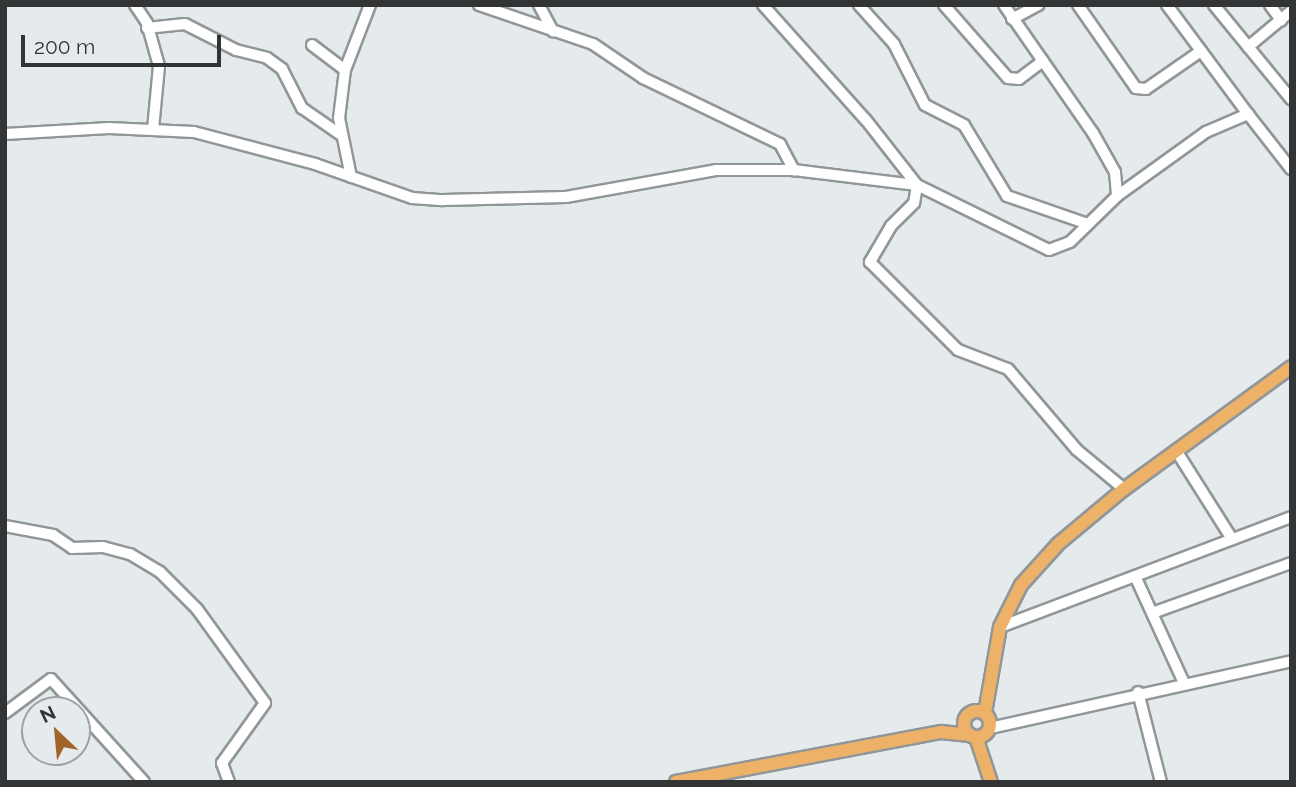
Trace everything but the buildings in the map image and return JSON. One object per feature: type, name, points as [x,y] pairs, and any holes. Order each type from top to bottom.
[{"type":"main road","points":[[991,782],[979,724],[1000,627],[1021,585],[1058,544],[1124,489],[1291,367]]},
{"type":"main road","points":[[676,782],[979,724]]},
{"type":"street","points":[[135,5],[147,28],[159,66],[153,130]]},
{"type":"street","points":[[351,177],[341,135],[345,70],[370,5]]},
{"type":"street","points":[[479,5],[593,44],[643,78],[780,144],[794,170]]},
{"type":"street","points":[[539,5],[553,31]]},
{"type":"street","points":[[763,5],[866,120],[917,185],[914,203],[891,226],[870,262],[958,350],[1008,369],[1077,450],[1124,489]]},
{"type":"street","points":[[859,5],[894,44],[925,105],[964,125],[1007,196],[1088,224]]},
{"type":"street","points":[[944,5],[1008,78],[1019,79],[1043,61]]},
{"type":"street","points":[[1004,5],[1115,172],[1117,196]]},
{"type":"street","points":[[1012,19],[1038,5]]},
{"type":"street","points":[[1078,5],[1136,88],[1146,89],[1201,51]]},
{"type":"street","points":[[1167,5],[1291,169]]},
{"type":"street","points":[[1214,5],[1291,99]]},
{"type":"street","points":[[1270,5],[1281,20]]},
{"type":"street","points":[[1248,47],[1291,11]]},
{"type":"street","points":[[147,28],[184,24],[236,50],[267,58],[282,69],[302,108],[341,135]]},
{"type":"street","points":[[312,45],[345,70]]},
{"type":"street","points":[[5,134],[153,130],[209,134],[412,198],[443,200],[566,197],[726,169],[794,170],[917,185],[1049,250],[1070,242],[1117,196],[1206,132],[1248,114]]},
{"type":"street","points":[[1177,452],[1231,539]]},
{"type":"street","points":[[1000,627],[1291,517]]},
{"type":"street","points":[[5,526],[53,535],[72,548],[103,547],[130,554],[160,572],[197,609],[265,703],[222,763],[229,782]]},
{"type":"street","points":[[1155,612],[1291,563]]},
{"type":"street","points":[[1135,576],[1155,612],[1184,682]]},
{"type":"street","points":[[979,724],[1291,661]]},
{"type":"street","points":[[5,713],[51,679],[144,782]]},
{"type":"street","points":[[1138,692],[1161,782]]}]
